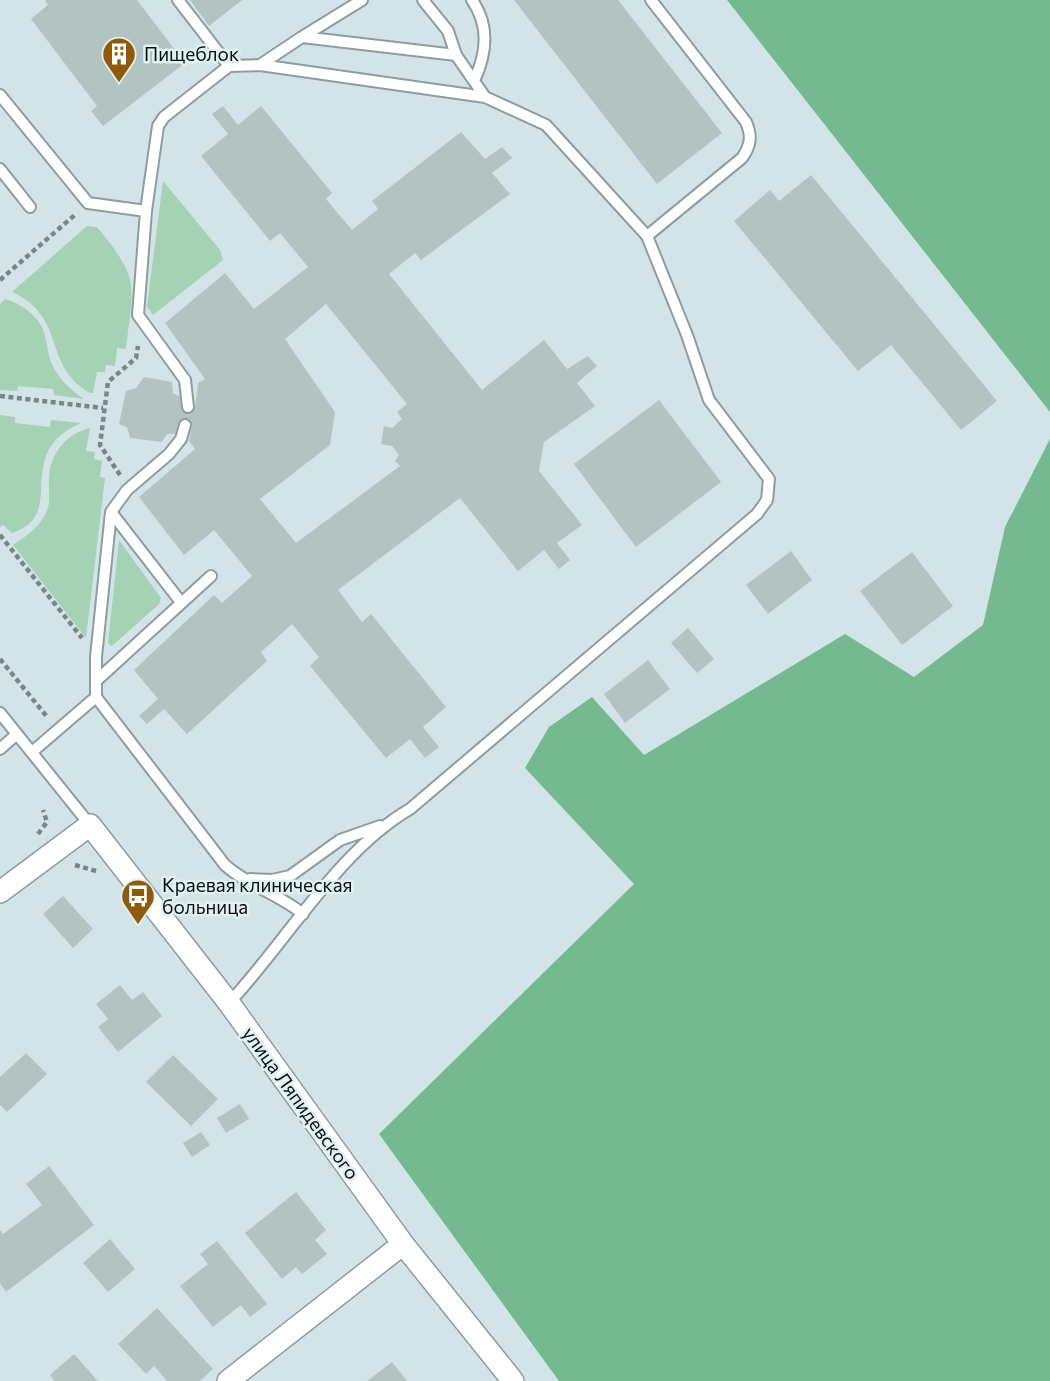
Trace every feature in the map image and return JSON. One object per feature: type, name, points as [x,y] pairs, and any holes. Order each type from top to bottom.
[{"type":"street","points":[[0,892],[90,825]]},
{"type":"street","name":"улица Ляпидевского","points":[[90,825],[229,1003],[403,1244],[513,1381]]},
{"type":"street","points":[[228,1381],[403,1244]]},
{"type":"lane","points":[[178,0],[229,66]]},
{"type":"lane","points":[[260,65],[362,0]]},
{"type":"lane","points":[[423,0],[449,31],[456,55],[485,97]]},
{"type":"lane","points":[[472,0],[480,11],[485,29],[485,50],[474,81]]},
{"type":"lane","points":[[647,236],[742,158],[750,147],[751,133],[746,122],[651,0]]},
{"type":"lane","points":[[302,37],[456,55]]},
{"type":"lane","points":[[188,407],[185,380],[142,324],[138,300],[146,211],[158,125],[164,117],[229,66],[260,65],[485,97],[546,125],[647,236],[687,335],[709,400],[769,479],[767,500],[757,514],[410,809],[366,839],[303,914],[265,965],[229,1003]]},
{"type":"lane","points":[[0,95],[88,203],[146,211]]},
{"type":"lane","points":[[0,169],[30,207]]},
{"type":"lane","points":[[185,425],[181,439],[169,454],[127,490],[111,512],[96,657],[96,697],[225,865],[240,878],[285,900],[303,914]]},
{"type":"lane","points":[[111,512],[180,601]]},
{"type":"lane","points":[[96,681],[180,601],[211,576]]},
{"type":"lane","points":[[32,752],[96,697]]},
{"type":"lane","points":[[0,713],[90,825]]},
{"type":"lane","points":[[0,749],[16,734]]},
{"type":"lane","points":[[240,878],[272,880],[290,876],[340,840],[383,825]]},
{"type":"path","points":[[0,280],[88,203]]},
{"type":"path","points":[[127,490],[100,445],[108,382],[136,358],[142,324]]},
{"type":"path","points":[[0,396],[104,408]]},
{"type":"path","points":[[0,535],[96,657]]},
{"type":"path","points":[[0,659],[58,729]]},
{"type":"path","points":[[36,837],[47,822],[43,810]]},
{"type":"path","points":[[69,867],[89,867],[101,874]]},
{"type":"green space","points":[[727,0],[1050,0],[1050,412]]},
{"type":"green space","points":[[163,181],[220,250],[223,260],[153,315],[147,306]]},
{"type":"green space","points":[[87,226],[97,227],[121,259],[131,284],[132,296],[126,349],[117,348],[115,366],[106,365],[105,372],[97,372],[93,393],[75,381],[65,369],[41,315],[12,292]]},
{"type":"green space","points":[[5,299],[26,309],[37,319],[44,332],[54,368],[65,383],[84,399],[54,395],[53,389],[18,386],[17,391],[0,390],[0,304]]},
{"type":"green space","points":[[0,415],[15,417],[15,423],[50,427],[51,420],[81,423],[60,436],[48,451],[43,466],[41,498],[37,512],[29,524],[12,533],[3,525],[0,527]]},
{"type":"green space","points":[[90,428],[86,451],[95,452],[94,459],[102,461],[100,477],[105,478],[86,638],[13,545],[37,526],[47,511],[50,470],[56,453],[66,440]]},
{"type":"green space","points":[[1050,439],[1050,1381],[559,1381],[379,1134],[634,884],[525,768],[549,727],[592,697],[644,755],[845,634],[914,677],[983,625],[1005,527]]},
{"type":"green space","points":[[119,540],[161,598],[159,604],[112,646],[108,643]]},
{"type":"building","name":"Пищеблок","points":[[45,0],[137,0],[185,63],[103,126],[91,111],[97,106],[31,19],[48,5]]},
{"type":"building","points":[[190,0],[242,0],[209,26]]},
{"type":"building","points":[[514,0],[618,0],[722,133],[657,184]]},
{"type":"building","points":[[223,106],[238,125],[261,106],[332,193],[326,199],[352,230],[378,209],[372,201],[461,132],[485,159],[502,147],[512,158],[492,173],[510,194],[421,260],[415,253],[389,274],[482,390],[544,340],[567,369],[588,356],[597,366],[577,383],[595,406],[544,442],[539,471],[582,525],[557,543],[570,560],[559,569],[544,550],[518,571],[460,498],[338,590],[362,622],[371,614],[446,707],[423,727],[439,747],[425,758],[410,739],[386,758],[310,666],[319,657],[292,624],[261,652],[267,661],[187,734],[164,709],[147,724],[139,716],[158,699],[134,670],[214,595],[222,603],[252,576],[214,530],[184,555],[139,497],[195,449],[189,441],[192,425],[178,424],[175,434],[167,434],[162,442],[130,438],[127,427],[119,424],[126,391],[136,388],[144,377],[172,382],[173,393],[181,397],[181,407],[195,408],[198,383],[205,379],[165,323],[225,273],[254,309],[308,267],[280,233],[270,241],[201,156],[228,134],[212,114]],"holes":[[[326,304],[407,404],[397,412],[402,419],[392,428],[384,426],[381,444],[392,446],[399,455],[395,461],[400,466],[296,543],[260,499],[330,445],[335,412],[285,339]]]},
{"type":"building","points":[[811,175],[997,401],[961,430],[891,345],[858,371],[734,221],[770,190],[779,201]]},
{"type":"building","points":[[659,400],[721,482],[636,547],[574,464]]},
{"type":"building","points":[[791,551],[812,580],[768,614],[746,585]]},
{"type":"building","points":[[912,552],[953,606],[902,645],[860,591]]},
{"type":"building","points":[[688,628],[714,659],[697,673],[671,643]]},
{"type":"building","points":[[648,660],[670,689],[625,723],[604,694]]},
{"type":"building","points":[[63,896],[93,929],[73,948],[43,914]]},
{"type":"building","points":[[120,985],[132,1000],[143,992],[162,1016],[118,1052],[98,1027],[108,1019],[96,1004]]},
{"type":"building","points":[[26,1053],[47,1074],[7,1112],[0,1105],[0,1077]]},
{"type":"building","points":[[173,1055],[218,1099],[191,1126],[146,1082]]},
{"type":"building","points":[[240,1104],[249,1119],[226,1133],[217,1118]]},
{"type":"building","points":[[201,1132],[210,1145],[192,1157],[183,1143]]},
{"type":"building","points":[[49,1166],[94,1225],[6,1292],[0,1283],[0,1230],[3,1234],[42,1205],[26,1184]]},
{"type":"building","points":[[296,1192],[326,1230],[315,1240],[327,1254],[302,1274],[296,1267],[282,1279],[245,1233]]},
{"type":"building","points":[[110,1239],[135,1269],[108,1292],[83,1263]]},
{"type":"building","points":[[217,1241],[267,1304],[250,1317],[241,1305],[213,1327],[180,1286],[208,1264],[200,1254]]},
{"type":"building","points":[[157,1308],[213,1369],[200,1381],[167,1381],[154,1366],[146,1374],[118,1344]]},
{"type":"building","points":[[74,1354],[98,1381],[54,1381],[50,1375]]},
{"type":"building","points":[[392,1362],[407,1381],[367,1381]]},
{"type":"place","name":"Пищеблок","points":[[119,84]]},
{"type":"place","name":"Краевая клиническая больница","points":[[138,926]]}]
